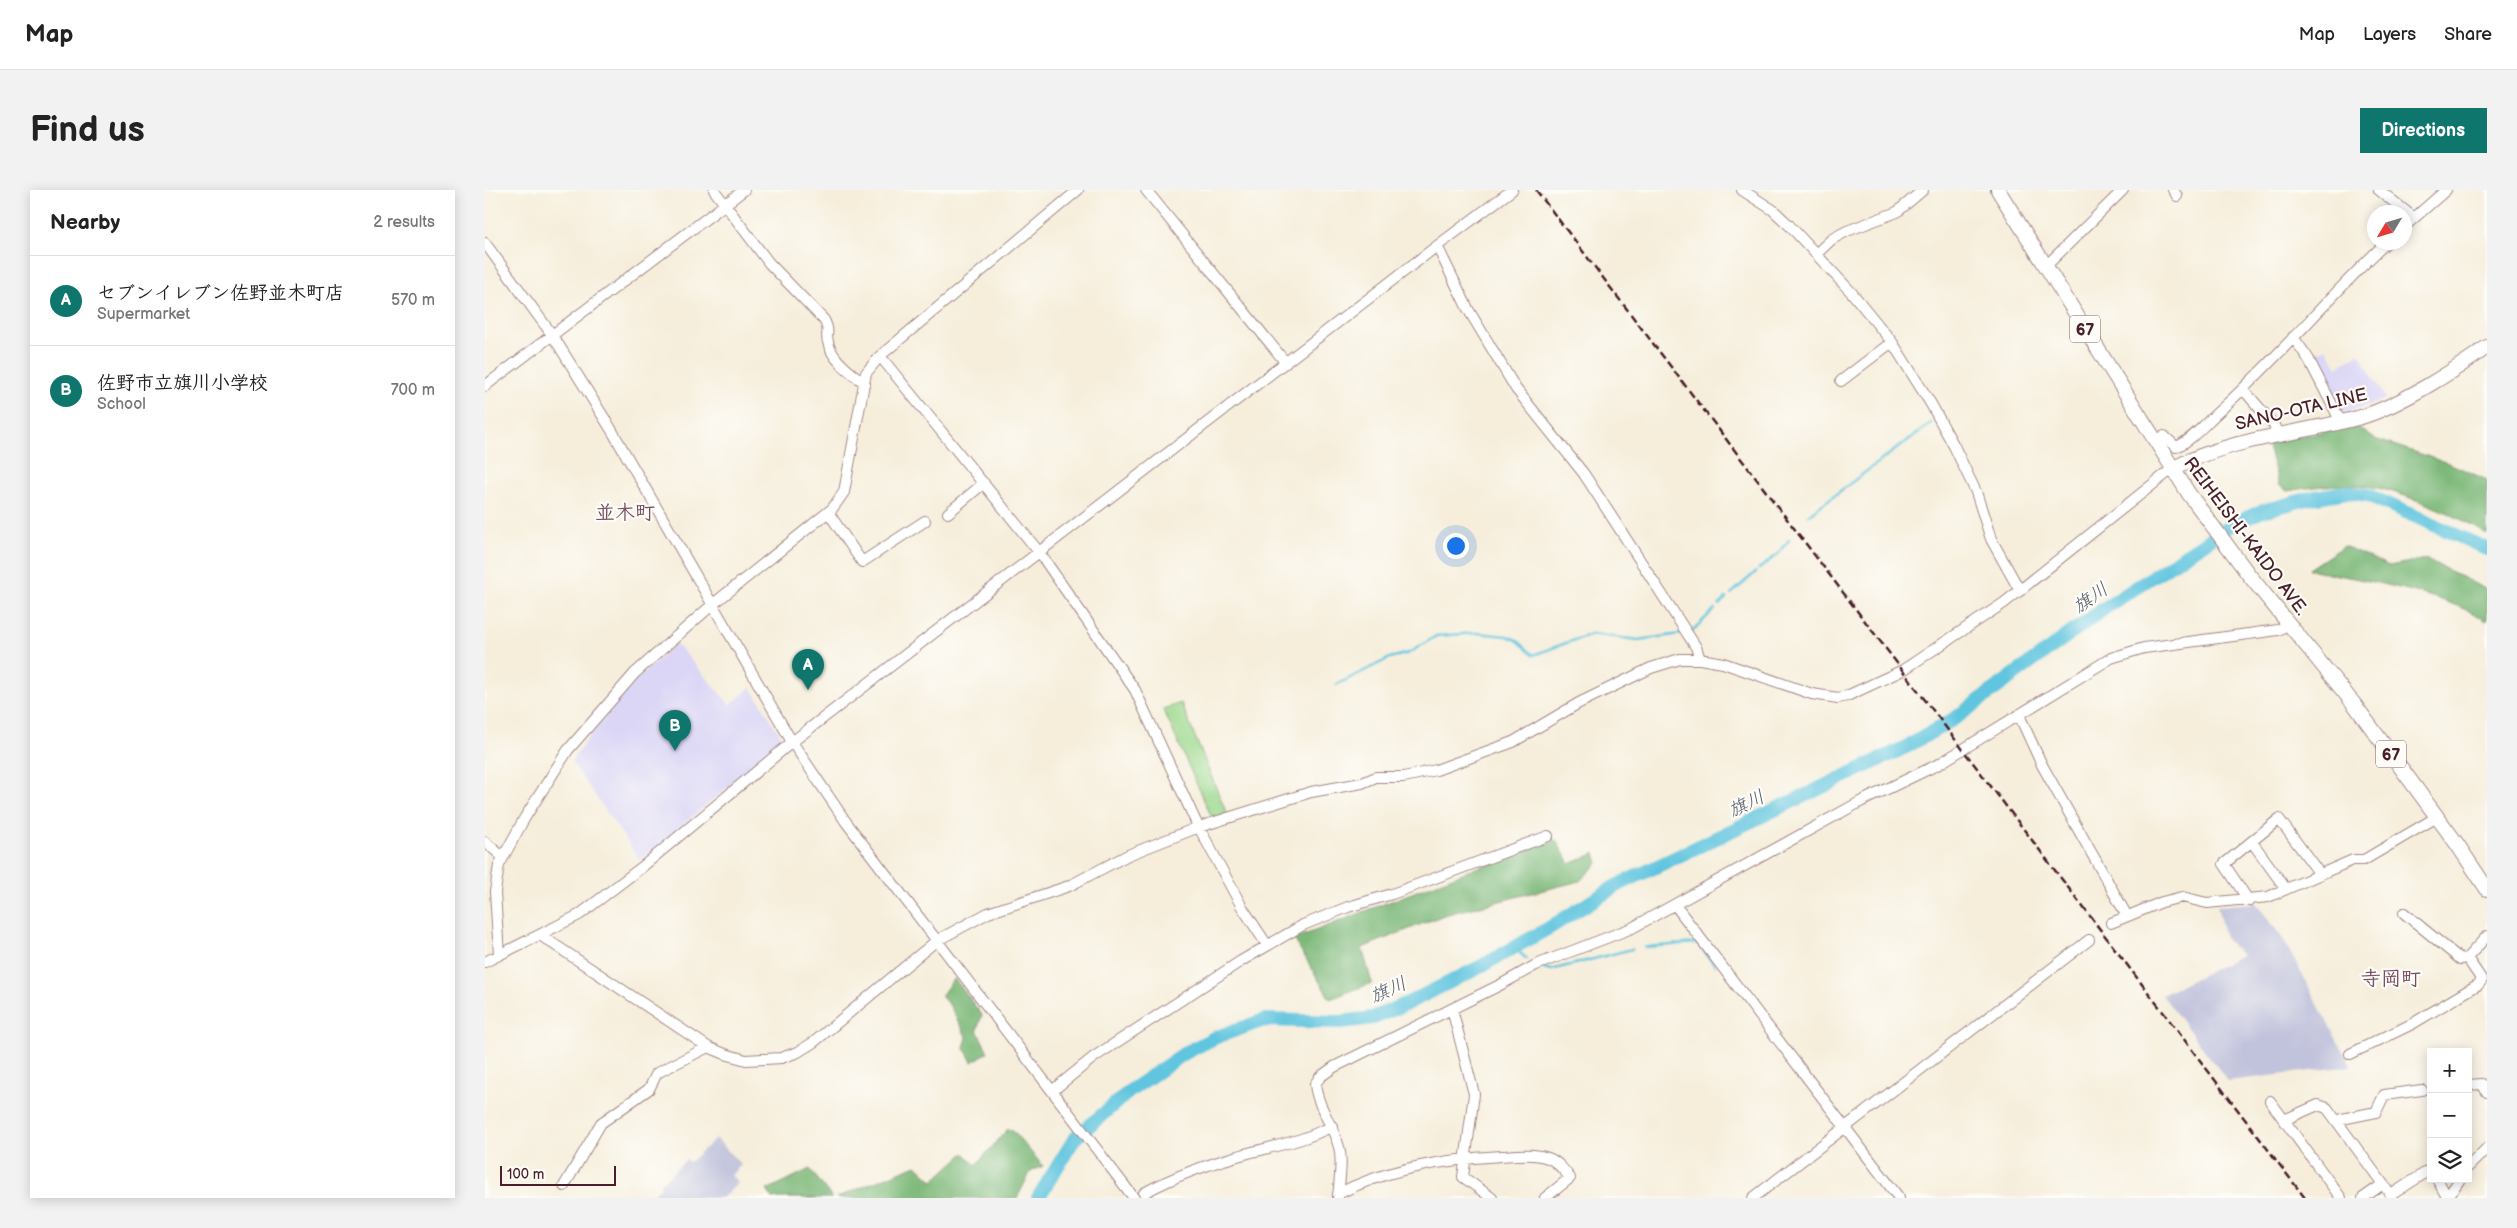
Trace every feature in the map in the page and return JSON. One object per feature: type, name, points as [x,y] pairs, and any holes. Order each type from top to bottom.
[{"type":"main road","name":"REIHEISHI-KAIDO AVE.","points":[[2001,191],[2045,267],[2175,474],[2242,566],[2354,704],[2487,889]]},
{"type":"main road","name":"SANO-OTA LINE","points":[[2175,474],[2223,447],[2363,417],[2392,405],[2487,347]]},
{"type":"street","points":[[714,190],[769,263],[824,320],[829,329],[827,342],[835,356],[853,375],[865,383]]},
{"type":"street","points":[[485,386],[744,190]]},
{"type":"street","points":[[499,955],[495,892],[499,865],[524,819],[568,750],[635,673],[712,605],[829,512],[840,500],[844,492],[867,373],[880,356],[1078,190]]},
{"type":"street","points":[[1146,190],[1286,363]]},
{"type":"street","points":[[485,962],[579,915],[642,868],[792,742],[1512,190]]},
{"type":"street","points":[[1742,190],[1773,210],[1816,254],[1892,342],[1926,396],[1954,446],[1976,492],[1991,539],[2020,591]]},
{"type":"street","points":[[1816,254],[1832,239],[1847,231],[1897,212],[1923,190]]},
{"type":"street","points":[[2045,267],[2123,190]]},
{"type":"street","points":[[2379,190],[2414,218],[2446,190]]},
{"type":"street","points":[[485,243],[553,336],[622,446],[792,742],[846,822],[936,942],[1107,1162],[1139,1195],[1191,1170],[1253,1152],[1299,1142],[1332,1126]]},
{"type":"street","points":[[1437,246],[1468,309],[1502,368],[1539,420],[1583,474],[1696,647],[1701,659]]},
{"type":"street","points":[[2154,441],[2164,436],[2173,446],[2179,446],[2243,389],[2379,250]]},
{"type":"street","points":[[2293,337],[2308,358],[2341,422]]},
{"type":"street","points":[[1841,381],[1892,342]]},
{"type":"street","points":[[880,356],[1039,552],[1138,694],[1199,827],[1243,907],[1267,945]]},
{"type":"street","points":[[2243,389],[2274,425],[2277,434]]},
{"type":"street","points":[[540,935],[708,1047],[745,1060],[781,1058],[798,1052],[814,1042],[936,942],[988,913],[1069,886],[1128,855],[1199,827],[1311,792],[1362,783],[1376,776],[1404,776],[1436,770],[1513,742],[1579,703],[1651,668],[1680,659],[1701,659],[1723,663],[1812,694],[1838,698],[1847,696],[1903,670],[2020,591],[2175,474]]},
{"type":"street","points":[[948,513],[984,483]]},
{"type":"street","points":[[829,512],[862,562],[925,521]]},
{"type":"street","points":[[1545,1198],[1571,1178],[1553,1160],[1529,1155],[1465,1159],[1381,1176],[1338,1196],[1341,1157],[1332,1126],[1316,1092],[1315,1084],[1320,1077],[1334,1067],[1536,965],[1632,928],[1860,802],[1939,764],[2111,658],[2130,652],[2279,630],[2289,624]]},
{"type":"street","points":[[2019,716],[2043,765],[2127,916]]},
{"type":"street","points":[[2111,923],[2182,897],[2207,903],[2249,901],[2268,897],[2353,860],[2364,860],[2437,817]]},
{"type":"street","points":[[2249,901],[2223,864],[2279,819],[2320,874]]},
{"type":"street","points":[[1053,1092],[1094,1056],[1267,945],[1303,925],[1348,907],[1548,836]]},
{"type":"street","points":[[485,842],[503,857]]},
{"type":"street","points":[[2252,842],[2286,889]]},
{"type":"street","points":[[1675,905],[1899,1198]]},
{"type":"street","points":[[2404,913],[2457,958],[2467,958],[2487,936]]},
{"type":"street","points":[[1753,1198],[2089,940]]},
{"type":"street","points":[[2350,1054],[2413,1024],[2479,984],[2482,980],[2467,958]]},
{"type":"street","points":[[1451,1009],[1474,1094],[1463,1177],[1492,1198]]},
{"type":"street","points":[[564,1186],[601,1124],[649,1089],[657,1074],[708,1047]]},
{"type":"street","points":[[2472,1085],[2482,1084],[2487,1092]]},
{"type":"street","points":[[2338,1122],[2376,1112],[2384,1095],[2422,1090]]},
{"type":"street","points":[[2270,1101],[2341,1198]]},
{"type":"street","points":[[2283,1120],[2318,1105],[2327,1108],[2391,1196],[2427,1172]]},
{"type":"street","points":[[2472,1163],[2487,1148]]},
{"type":"street","points":[[2439,1183],[2447,1198],[2457,1183]]},
{"type":"street","points":[[2363,1198],[2383,1184]]},
{"type":"shaded area","points":[[2326,348],[2338,367],[2359,353],[2386,399],[2340,414],[2311,356]]},
{"type":"shaded area","points":[[676,643],[730,705],[751,687],[784,741],[640,860],[571,761],[593,731],[637,679]]},
{"type":"shaded area","points":[[2256,903],[2283,939],[2351,1066],[2228,1081],[2162,995],[2242,955],[2225,938],[2217,906]]},
{"type":"shaded area","points":[[716,1138],[741,1165],[731,1175],[738,1183],[722,1198],[649,1198],[661,1187],[660,1184],[686,1160],[690,1162]]},
{"type":"green space","points":[[2354,425],[2375,439],[2451,464],[2487,480],[2487,534],[2461,519],[2427,504],[2378,488],[2336,485],[2287,491],[2279,485],[2268,447],[2273,442]]},
{"type":"green space","points":[[2344,546],[2389,566],[2426,559],[2487,590],[2487,621],[2447,602],[2401,588],[2309,569]]},
{"type":"green space","points":[[1181,703],[1227,814],[1212,818],[1163,709]]},
{"type":"green space","points":[[1556,840],[1570,864],[1595,853],[1598,863],[1580,881],[1444,915],[1362,948],[1372,983],[1330,999],[1294,939],[1473,869]]},
{"type":"green space","points":[[954,978],[982,1015],[977,1030],[988,1052],[972,1062],[964,1047],[967,1038],[950,1006],[941,996]]},
{"type":"green space","points":[[1008,1129],[1013,1131],[1043,1166],[1031,1171],[1017,1198],[836,1198],[916,1165],[933,1181],[964,1153],[976,1165]]},
{"type":"green space","points":[[810,1169],[832,1198],[772,1198],[767,1190]]},
{"type":"waterway","points":[[1808,515],[1931,423]]},
{"type":"waterway","name":"旗川","points":[[1038,1198],[1075,1138],[1131,1090],[1185,1053],[1214,1038],[1264,1020],[1341,1022],[1373,1018],[1406,1004],[1478,968],[1549,928],[1616,886],[1910,745],[1957,717],[2105,608],[2233,524],[2262,511],[2311,498],[2346,492],[2368,495],[2487,549]]},
{"type":"waterway","points":[[1759,569],[1778,554],[1789,540]]},
{"type":"waterway","points":[[1731,594],[1756,572]]},
{"type":"waterway","points":[[1719,605],[1726,598]]},
{"type":"waterway","points":[[1690,633],[1715,609]]},
{"type":"waterway","points":[[1336,685],[1390,658],[1409,653],[1436,636],[1477,633],[1507,636],[1517,640],[1533,655],[1591,634],[1638,640],[1681,634]]},
{"type":"waterway","points":[[1645,947],[1697,943],[1715,966]]},
{"type":"waterway","points":[[1513,947],[1527,959]]},
{"type":"waterway","points":[[1544,968],[1551,970],[1632,949]]},
{"type":"railway","points":[[1536,190],[2305,1198]]},
{"type":"place","name":"セブンイレブン佐野並木町店","points":[[808,690]]},
{"type":"place","name":"佐野市立旗川小学校","points":[[675,751]]},
{"type":"district","name":"並木町","points":[[625,512]]},
{"type":"district","name":"寺岡町","points":[[2391,978]]}]
